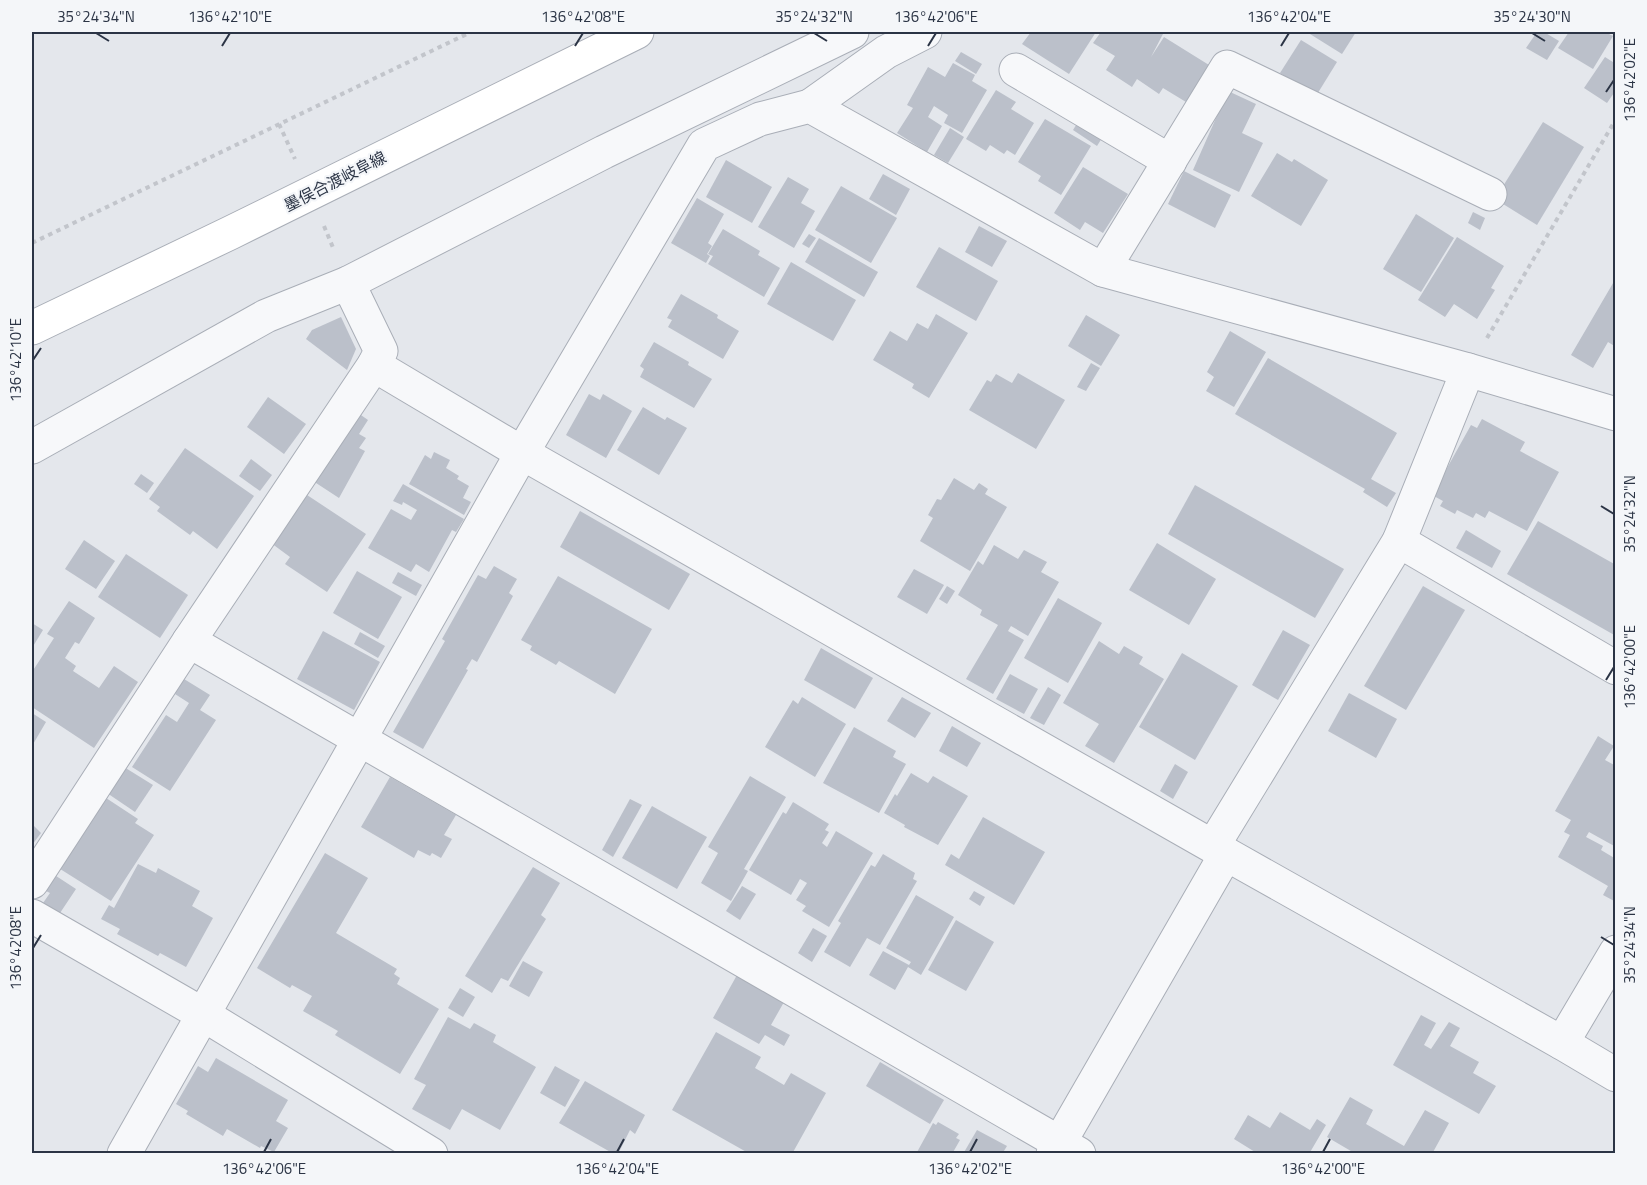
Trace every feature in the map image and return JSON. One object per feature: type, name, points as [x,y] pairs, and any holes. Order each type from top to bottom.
[{"type":"main road","name":"墨俣合渡岐阜線","points":[[32,328],[230,233],[636,32]]},
{"type":"street","points":[[32,447],[266,316],[348,283],[604,152],[852,32]]},
{"type":"street","points":[[124,1154],[522,453],[704,145],[760,119],[810,106],[886,52],[925,32]]},
{"type":"street","points":[[1103,270],[1227,67],[1490,194]]},
{"type":"street","points":[[1016,70],[1170,161]]},
{"type":"street","points":[[810,106],[1103,270],[1468,370],[1616,414]]},
{"type":"street","points":[[32,882],[189,641],[374,365],[381,351],[348,283]]},
{"type":"street","points":[[374,365],[522,453],[1616,1075]]},
{"type":"street","points":[[189,641],[1064,1150],[1220,850],[1399,541],[1468,370]]},
{"type":"street","points":[[1399,541],[1616,668]]},
{"type":"street","points":[[32,916],[204,1015],[431,1154]]},
{"type":"street","points":[[1562,1043],[1616,952]]},
{"type":"path","points":[[32,243],[471,32]]},
{"type":"path","points":[[1468,370],[1616,119]]},
{"type":"building","points":[[1031,32],[1096,32],[1069,74],[1022,44]]},
{"type":"building","points":[[1101,32],[1164,32],[1151,57],[1164,37],[1209,65],[1186,102],[1163,88],[1159,94],[1137,79],[1132,87],[1106,70],[1115,56],[1093,43]]},
{"type":"building","points":[[1312,32],[1356,32],[1342,54],[1310,34]]},
{"type":"building","points":[[1537,32],[1544,32],[1559,41],[1547,60],[1526,48]]},
{"type":"building","points":[[1569,32],[1605,32],[1613,36],[1593,69],[1558,48]]},
{"type":"building","points":[[1301,40],[1337,62],[1316,96],[1280,73]]},
{"type":"building","points":[[961,52],[982,64],[976,74],[955,61]]},
{"type":"building","points":[[1605,57],[1616,64],[1616,90],[1607,103],[1584,88]]},
{"type":"building","points":[[953,63],[975,75],[972,81],[987,90],[962,133],[944,123],[948,115],[934,106],[928,117],[942,126],[927,152],[897,133],[913,108],[907,105],[928,67],[945,77]]},
{"type":"building","points":[[996,90],[1016,102],[1011,109],[1034,123],[1015,155],[1007,150],[1004,154],[990,145],[986,151],[966,139]]},
{"type":"building","points":[[1228,91],[1256,104],[1242,133],[1263,143],[1239,192],[1193,170]]},
{"type":"building","points":[[1045,119],[1091,146],[1061,195],[1038,181],[1041,176],[1018,162]]},
{"type":"building","points":[[1078,122],[1102,138],[1097,146],[1073,130]]},
{"type":"building","points":[[1543,122],[1584,147],[1537,225],[1495,199]]},
{"type":"building","points":[[950,128],[964,137],[948,163],[934,155]]},
{"type":"building","points":[[1277,153],[1292,162],[1294,159],[1328,180],[1301,226],[1251,196]]},
{"type":"building","points":[[726,160],[772,187],[752,223],[706,197]]},
{"type":"building","points":[[1083,167],[1128,194],[1103,233],[1085,222],[1080,230],[1054,213]]},
{"type":"building","points":[[1184,171],[1231,195],[1215,228],[1168,204]]},
{"type":"building","points":[[883,174],[910,189],[896,215],[869,199]]},
{"type":"building","points":[[788,177],[809,189],[801,203],[815,211],[794,248],[758,227]]},
{"type":"building","points":[[841,186],[897,218],[871,263],[815,230]]},
{"type":"building","points":[[697,198],[724,214],[708,243],[712,246],[707,254],[710,256],[706,263],[671,243]]},
{"type":"building","points":[[1473,212],[1485,218],[1480,230],[1468,223]]},
{"type":"building","points":[[1416,214],[1454,238],[1421,292],[1383,269]]},
{"type":"building","points":[[979,226],[1007,241],[992,267],[965,252]]},
{"type":"building","points":[[723,229],[760,251],[758,255],[780,268],[764,297],[708,264],[713,256],[708,254]]},
{"type":"building","points":[[809,234],[816,238],[809,248],[802,244]]},
{"type":"building","points":[[1457,237],[1504,266],[1491,288],[1495,290],[1477,319],[1454,304],[1445,317],[1418,300]]},
{"type":"building","points":[[819,238],[878,272],[864,297],[805,262]]},
{"type":"building","points":[[939,247],[998,281],[976,321],[916,287]]},
{"type":"building","points":[[791,262],[856,300],[833,341],[767,304]]},
{"type":"building","points":[[1616,278],[1616,347],[1608,342],[1593,368],[1571,355]]},
{"type":"building","points":[[681,294],[718,315],[717,318],[739,331],[723,359],[668,327],[672,320],[667,318]]},
{"type":"building","points":[[936,314],[968,333],[929,398],[912,388],[914,384],[873,360],[890,331],[907,341],[917,323],[928,329]]},
{"type":"building","points":[[1086,315],[1120,335],[1101,366],[1068,346]]},
{"type":"building","points":[[341,317],[356,349],[347,370],[306,339],[312,330]]},
{"type":"building","points":[[1230,331],[1266,352],[1234,407],[1206,391],[1214,377],[1207,372]]},
{"type":"building","points":[[654,342],[689,362],[688,365],[712,379],[694,408],[640,377],[644,369],[640,366]]},
{"type":"building","points":[[1268,358],[1397,433],[1371,479],[1396,493],[1387,507],[1363,492],[1365,489],[1235,414]]},
{"type":"building","points":[[1091,363],[1100,368],[1086,391],[1077,387]]},
{"type":"building","points":[[1018,373],[1065,400],[1036,449],[969,410],[987,380],[991,382],[996,374],[1012,383]]},
{"type":"building","points":[[589,394],[600,400],[603,394],[632,411],[606,458],[566,435]]},
{"type":"building","points":[[268,397],[306,424],[284,454],[247,427]]},
{"type":"building","points":[[643,407],[665,420],[667,417],[687,428],[659,475],[617,450]]},
{"type":"building","points":[[358,413],[368,420],[359,434],[366,438],[359,448],[365,451],[339,498],[313,481]]},
{"type":"building","points":[[1482,419],[1525,442],[1520,451],[1559,472],[1527,531],[1489,511],[1485,518],[1476,513],[1473,518],[1457,510],[1455,514],[1440,506],[1443,501],[1432,495],[1471,425],[1477,428]]},
{"type":"building","points":[[185,448],[254,496],[217,549],[193,531],[190,535],[157,511],[160,507],[149,499]]},
{"type":"building","points":[[434,452],[450,460],[446,468],[459,476],[457,479],[469,486],[463,498],[471,502],[464,515],[409,484],[425,455],[431,459]]},
{"type":"building","points":[[251,459],[272,475],[260,491],[239,476]]},
{"type":"building","points":[[141,474],[154,483],[147,493],[134,484]]},
{"type":"building","points":[[954,478],[974,490],[979,483],[988,489],[985,494],[1007,507],[970,571],[920,541],[933,518],[928,515],[937,499],[941,500]]},
{"type":"building","points":[[403,484],[464,519],[456,532],[452,530],[429,572],[416,564],[411,572],[368,548],[391,509],[411,520],[417,510],[403,502],[402,505],[393,501]]},
{"type":"building","points":[[1195,485],[1344,569],[1315,618],[1168,534]]},
{"type":"building","points":[[304,493],[366,534],[327,592],[285,564],[290,557],[271,543]]},
{"type":"building","points":[[580,511],[690,574],[669,610],[560,547]]},
{"type":"building","points":[[1538,521],[1616,565],[1616,636],[1507,574]]},
{"type":"building","points":[[1466,530],[1501,551],[1492,568],[1456,548]]},
{"type":"building","points":[[84,540],[115,561],[96,589],[65,569]]},
{"type":"building","points":[[1157,543],[1216,579],[1189,625],[1129,590]]},
{"type":"building","points":[[994,545],[1018,559],[1024,550],[1047,562],[1041,572],[1059,582],[1028,636],[1011,626],[1008,631],[1024,640],[993,694],[966,679],[998,625],[980,615],[982,610],[958,595],[978,561],[983,565]]},
{"type":"building","points":[[126,554],[188,595],[160,638],[98,597]]},
{"type":"building","points":[[494,566],[517,579],[509,593],[513,596],[477,662],[472,659],[466,669],[468,670],[423,749],[393,732],[445,641],[442,639],[478,575],[486,579]]},
{"type":"building","points":[[914,569],[944,585],[927,614],[897,597]]},
{"type":"building","points":[[357,571],[402,597],[378,639],[333,613]]},
{"type":"building","points":[[398,572],[422,585],[416,596],[392,583]]},
{"type":"building","points":[[558,576],[652,629],[615,694],[559,661],[556,665],[530,650],[532,646],[521,640]]},
{"type":"building","points":[[947,586],[955,591],[947,604],[939,599]]},
{"type":"building","points":[[1423,586],[1465,610],[1406,710],[1364,686]]},
{"type":"building","points":[[1058,598],[1102,623],[1068,683],[1024,658]]},
{"type":"building","points":[[69,601],[95,618],[79,644],[75,642],[65,658],[76,666],[73,671],[99,688],[114,666],[138,682],[94,748],[32,707],[32,672],[54,638],[47,634]]},
{"type":"building","points":[[32,623],[43,630],[32,648]]},
{"type":"building","points":[[1283,630],[1310,645],[1278,700],[1252,685]]},
{"type":"building","points":[[323,631],[380,662],[354,710],[297,679]]},
{"type":"building","points":[[360,632],[385,646],[378,658],[354,644]]},
{"type":"building","points":[[1099,641],[1119,654],[1124,646],[1143,657],[1139,664],[1164,679],[1114,763],[1085,746],[1099,724],[1063,703]]},
{"type":"building","points":[[821,648],[873,678],[855,709],[804,680]]},
{"type":"building","points":[[1182,653],[1238,686],[1195,760],[1139,727]]},
{"type":"building","points":[[1010,674],[1038,689],[1024,714],[996,699]]},
{"type":"building","points":[[184,679],[210,695],[200,710],[216,720],[170,791],[132,767],[166,715],[177,722],[189,703],[175,694]]},
{"type":"building","points":[[1048,687],[1061,695],[1044,725],[1030,718]]},
{"type":"building","points":[[1349,693],[1397,719],[1376,758],[1328,731]]},
{"type":"building","points":[[802,697],[846,724],[815,777],[765,747],[793,700],[798,704]]},
{"type":"building","points":[[902,697],[931,713],[915,738],[887,721]]},
{"type":"building","points":[[32,713],[46,722],[32,746]]},
{"type":"building","points":[[952,726],[981,743],[967,767],[939,751]]},
{"type":"building","points":[[854,727],[896,751],[893,757],[906,764],[879,813],[823,783]]},
{"type":"building","points":[[1598,736],[1614,746],[1605,760],[1616,766],[1616,847],[1589,832],[1586,837],[1603,846],[1601,850],[1616,859],[1616,902],[1603,895],[1608,886],[1558,857],[1570,835],[1564,832],[1571,820],[1555,811]]},
{"type":"building","points":[[1175,764],[1188,772],[1173,799],[1160,791]]},
{"type":"building","points":[[124,767],[153,785],[135,812],[107,793]]},
{"type":"building","points":[[911,773],[928,783],[933,776],[968,796],[938,845],[904,827],[905,825],[884,813]]},
{"type":"building","points":[[750,776],[786,797],[744,869],[748,871],[731,901],[701,883],[718,853],[708,847]]},
{"type":"building","points":[[390,777],[456,815],[444,835],[452,839],[441,858],[418,850],[414,858],[361,827]]},
{"type":"building","points":[[103,796],[138,819],[135,823],[154,835],[111,901],[57,867]]},
{"type":"building","points":[[630,799],[642,805],[613,857],[602,850]]},
{"type":"building","points":[[793,802],[829,824],[825,830],[829,832],[822,843],[827,847],[836,831],[873,853],[829,927],[802,911],[806,906],[796,900],[807,883],[800,879],[791,895],[749,870],[783,812],[786,814]]},
{"type":"building","points":[[652,806],[707,837],[677,889],[622,858]]},
{"type":"building","points":[[983,817],[1045,852],[1014,905],[945,865],[951,854],[959,859]]},
{"type":"building","points":[[32,824],[41,833],[32,845]]},
{"type":"building","points":[[325,853],[368,878],[336,933],[397,969],[394,974],[400,978],[397,984],[439,1009],[400,1074],[335,1035],[338,1031],[303,1011],[312,996],[292,985],[290,988],[257,968]]},
{"type":"building","points":[[883,854],[915,873],[913,879],[917,881],[880,945],[867,938],[850,967],[824,952],[841,923],[838,921],[871,865],[875,867]]},
{"type":"building","points":[[138,864],[156,873],[158,868],[200,891],[192,906],[213,918],[186,967],[160,953],[158,956],[117,934],[120,929],[101,919],[109,905],[114,908]]},
{"type":"building","points":[[533,867],[560,883],[541,915],[546,919],[508,981],[501,978],[492,993],[465,976]]},
{"type":"building","points":[[50,872],[76,889],[60,913],[43,903],[50,893],[40,888]]},
{"type":"building","points":[[742,886],[756,894],[740,920],[726,911]]},
{"type":"building","points":[[974,891],[985,897],[980,906],[969,899]]},
{"type":"building","points":[[916,895],[954,917],[921,975],[908,967],[895,990],[869,975],[883,951],[909,965],[911,962],[886,948]]},
{"type":"building","points":[[956,920],[994,942],[966,991],[928,970]]},
{"type":"building","points":[[813,928],[827,936],[812,962],[798,953]]},
{"type":"building","points":[[523,961],[543,972],[529,997],[509,986]]},
{"type":"building","points":[[737,975],[784,1002],[771,1025],[790,1035],[784,1046],[765,1035],[759,1044],[713,1018]]},
{"type":"building","points":[[460,988],[475,997],[463,1017],[448,1008]]},
{"type":"building","points":[[1421,1015],[1436,1023],[1424,1045],[1431,1049],[1449,1022],[1460,1028],[1450,1046],[1479,1062],[1473,1073],[1496,1086],[1479,1114],[1393,1065]]},
{"type":"building","points":[[448,1017],[470,1029],[474,1023],[496,1035],[493,1042],[536,1067],[500,1130],[462,1109],[450,1130],[412,1109],[426,1085],[414,1079]]},
{"type":"building","points":[[716,1032],[761,1057],[755,1068],[784,1085],[791,1073],[826,1093],[792,1154],[750,1154],[672,1110]]},
{"type":"building","points":[[216,1058],[288,1100],[276,1121],[288,1128],[274,1152],[261,1146],[260,1148],[227,1129],[223,1136],[186,1114],[188,1111],[176,1104],[198,1066],[208,1072]]},
{"type":"building","points":[[880,1062],[944,1100],[930,1124],[866,1086]]},
{"type":"building","points":[[555,1066],[580,1080],[565,1107],[540,1093]]},
{"type":"building","points":[[585,1081],[645,1115],[635,1134],[630,1130],[618,1154],[614,1154],[559,1123]]},
{"type":"building","points":[[1350,1097],[1373,1110],[1366,1124],[1404,1146],[1425,1110],[1449,1123],[1432,1154],[1356,1154],[1327,1137]]},
{"type":"building","points":[[1280,1112],[1310,1130],[1317,1119],[1326,1125],[1309,1154],[1254,1154],[1255,1152],[1234,1139],[1248,1115],[1270,1128]]},
{"type":"building","points":[[938,1122],[959,1134],[956,1138],[960,1140],[952,1154],[916,1154],[933,1123],[936,1125]]},
{"type":"building","points":[[977,1130],[1007,1146],[1002,1154],[963,1154]]}]
